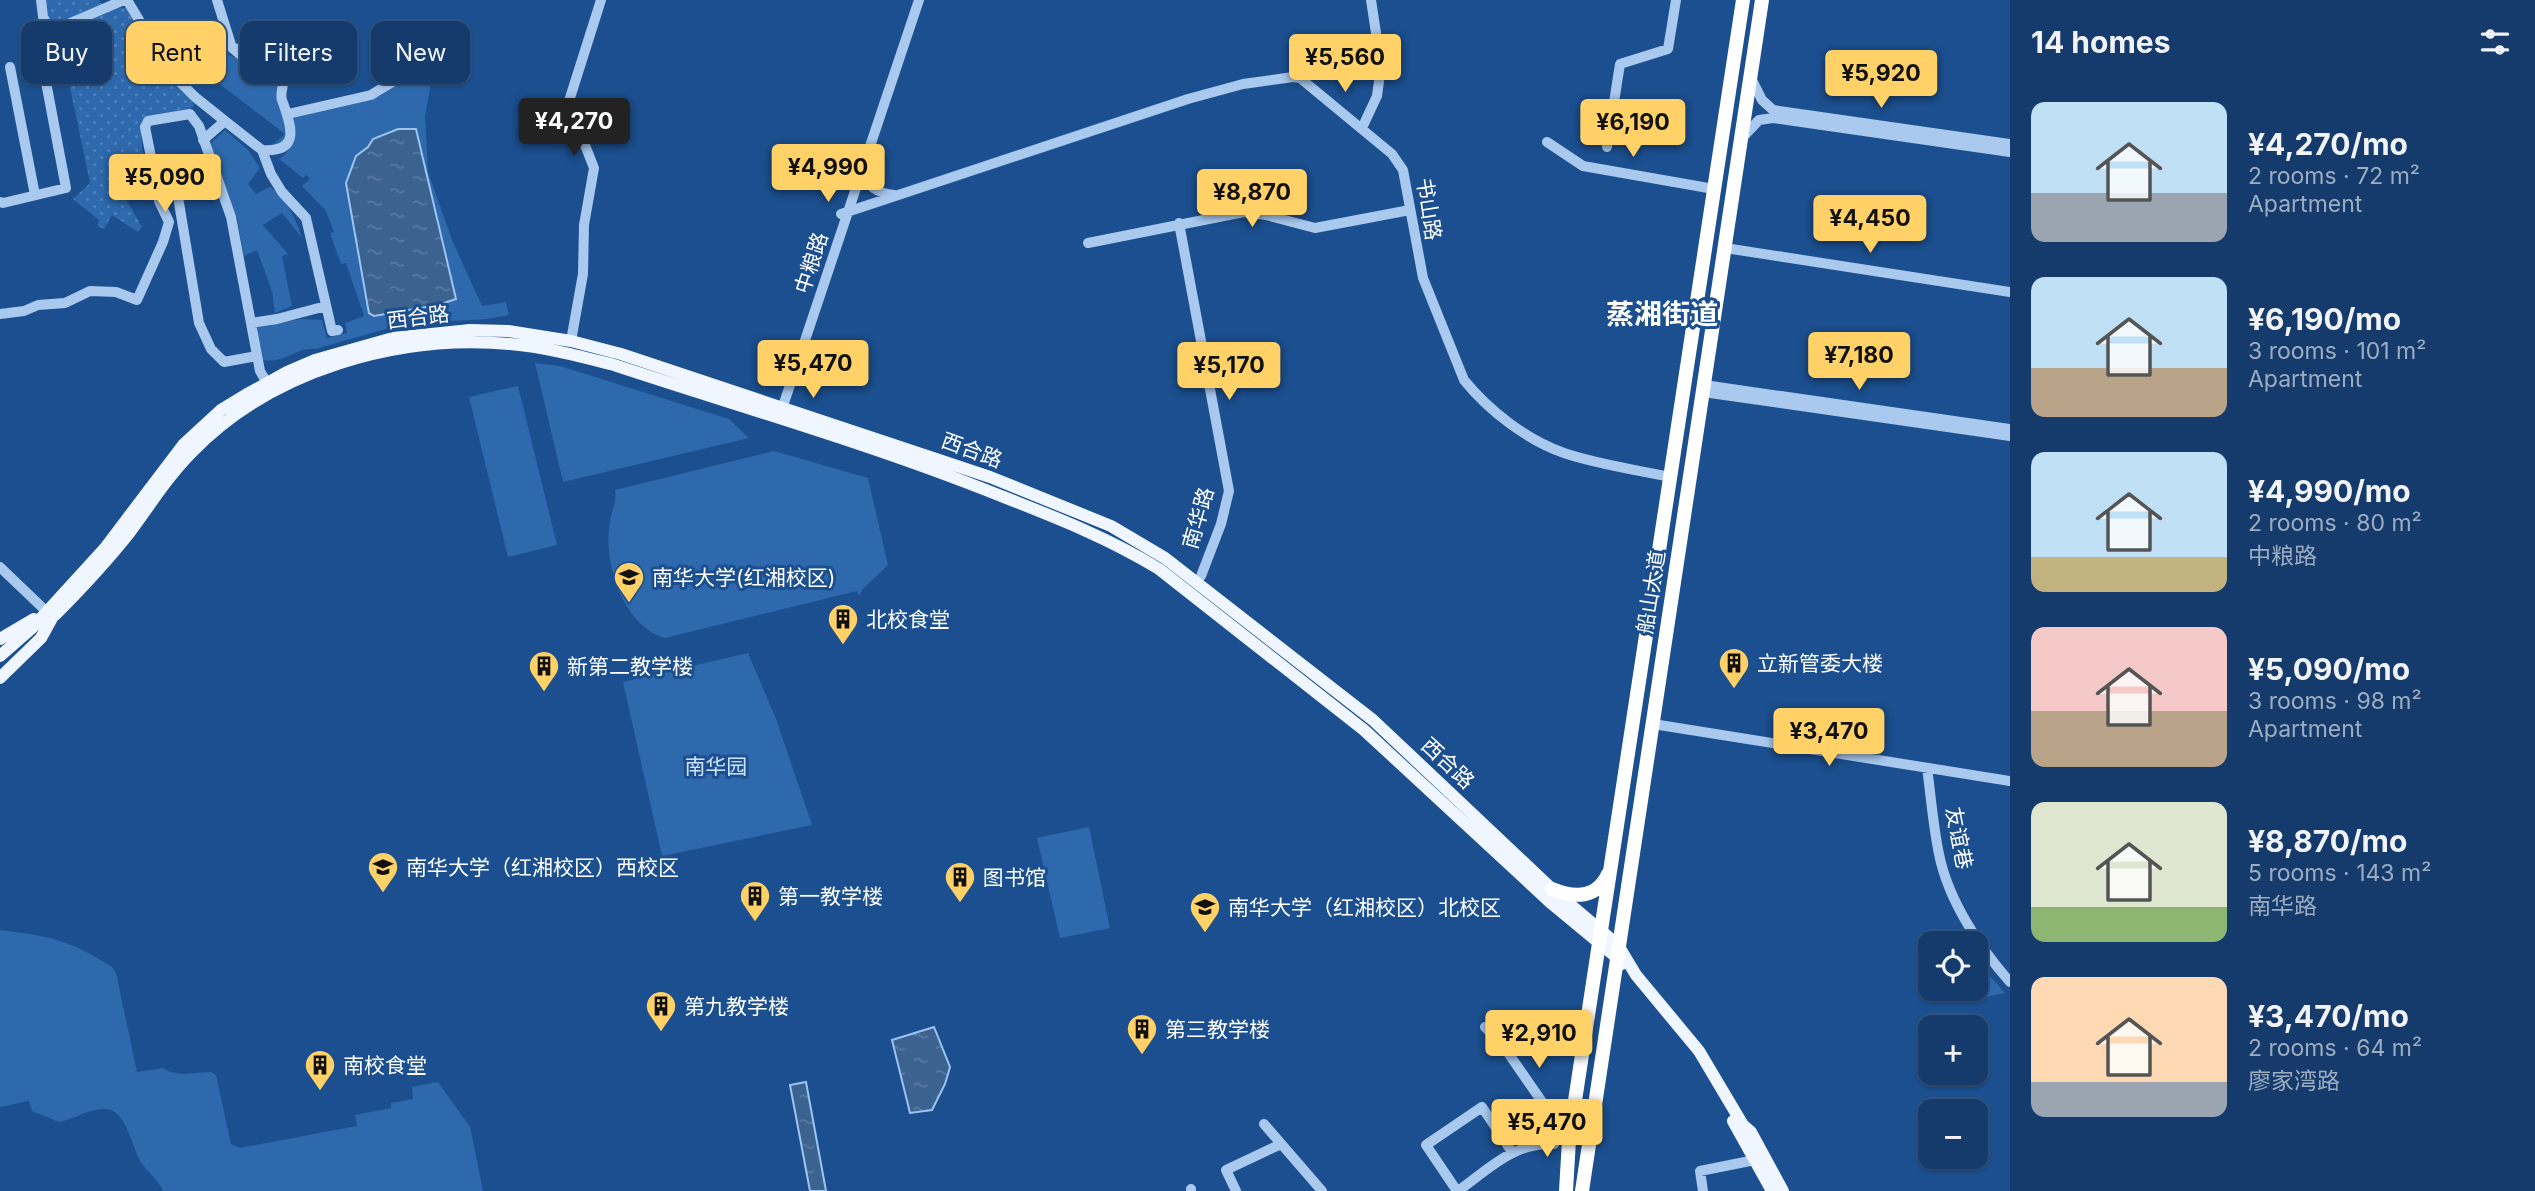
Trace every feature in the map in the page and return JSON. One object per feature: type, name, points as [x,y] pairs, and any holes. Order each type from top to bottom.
[{"type":"highway","name":"船山大道","points":[[1566,1191],[1563,1129],[1600,945],[1743,0]]},
{"type":"highway","name":"船山大道","points":[[1582,1191],[1762,0]]},
{"type":"highway","points":[[1552,889],[1566,894],[1585,895],[1600,887],[1611,870]]},
{"type":"main road","name":"西合路","points":[[0,664],[110,556],[192,452],[225,421],[269,387],[315,360],[393,338],[470,330],[519,332],[571,341],[621,354],[937,471],[1072,524],[1139,557],[1159,569],[1364,730],[1552,904],[1600,945],[1617,951]]},
{"type":"main road","name":"西合路","points":[[269,387],[394,350],[436,344],[507,343],[568,353],[778,412],[990,477],[1075,510],[1137,540],[1166,558],[1373,720],[1552,889],[1601,929],[1693,1056],[1760,1163],[1783,1191]]},
{"type":"main road","name":"西合路","points":[[0,656],[49,615]]},
{"type":"main road","points":[[0,639],[49,615]]},
{"type":"main road","points":[[0,678],[41,638],[49,615]]},
{"type":"main road","points":[[1552,904],[1588,943],[1592,992]]},
{"type":"main road","name":"西合路","points":[[1760,1163],[1772,1191]]},
{"type":"street","points":[[41,0],[45,24],[54,30],[84,15],[125,0],[171,73],[195,97],[262,150],[270,151],[287,144],[290,135],[291,122],[281,97],[283,84]]},
{"type":"street","points":[[217,0],[232,48],[240,54]]},
{"type":"street","points":[[571,341],[583,274],[584,225],[594,168],[583,140],[564,133],[563,120],[601,0]]},
{"type":"street","name":"中粮路","points":[[778,412],[912,0]]},
{"type":"street","name":"中粮路","points":[[844,213],[862,172],[919,0]]},
{"type":"street","points":[[1362,128],[1377,96],[1381,66],[1371,0]]},
{"type":"street","points":[[1607,147],[1620,64],[1668,49],[1676,0]]},
{"type":"street","points":[[232,48],[240,49]]},
{"type":"street","points":[[10,67],[35,195]]},
{"type":"street","name":"书山路","points":[[844,213],[1188,99],[1243,84],[1300,78],[1362,128],[1398,161],[1403,170],[1423,278],[1464,380],[1472,390],[1536,440],[1565,453],[1670,477]]},
{"type":"street","points":[[1751,78],[1762,100],[1773,110],[2010,144]]},
{"type":"street","points":[[0,202],[66,188],[46,84]]},
{"type":"street","points":[[288,114],[371,95],[389,84]]},
{"type":"street","points":[[257,356],[224,362],[205,340],[199,323],[177,197],[150,157],[145,122],[190,114],[198,126],[231,217],[260,371],[269,387]]},
{"type":"street","points":[[1742,138],[1759,120],[1773,118],[2010,152]]},
{"type":"street","points":[[203,140],[225,121]]},
{"type":"street","points":[[1547,142],[1583,166],[1714,189]]},
{"type":"street","points":[[262,150],[271,174],[282,192],[306,218],[332,331],[338,330]]},
{"type":"street","points":[[0,314],[24,311],[38,305],[65,303],[90,291],[116,292],[137,300],[169,222],[159,201],[162,185],[173,178],[214,169]]},
{"type":"street","points":[[862,172],[873,189],[884,194],[898,195]]},
{"type":"street","points":[[1088,243],[1244,212],[1315,228],[1410,210]]},
{"type":"street","name":"南华路","points":[[1180,223],[1230,491],[1221,524],[1201,576]]},
{"type":"street","points":[[1725,248],[2010,292]]},
{"type":"street","points":[[251,323],[326,306]]},
{"type":"street","points":[[1703,388],[2010,429]]},
{"type":"street","points":[[1703,388],[2010,436]]},
{"type":"street","points":[[0,567],[49,615]]},
{"type":"street","points":[[1653,724],[2010,781]]},
{"type":"street","name":"友谊巷","points":[[1927,768],[1939,856],[1951,891],[1972,929],[2010,982]]},
{"type":"street","points":[[1485,1027],[1510,1055],[1563,1129],[1554,1144],[1537,1143],[1512,1152],[1457,1191],[1426,1145],[1482,1107],[1512,1152]]},
{"type":"street","points":[[1264,1124],[1322,1191]]},
{"type":"street","points":[[1236,1191],[1226,1170],[1281,1144]]},
{"type":"street","points":[[1703,1191],[1700,1171],[1760,1163]]},
{"type":"green space","points":[[44,0],[99,0],[103,6],[65,21],[48,20]]},
{"type":"green space","points":[[115,7],[126,8],[134,21],[126,21],[126,84],[176,84],[191,99],[194,106],[181,112],[153,116],[141,122],[142,151],[161,181],[126,199],[142,227],[138,232],[112,215],[104,229],[97,226],[99,220],[73,199],[90,183],[69,84],[112,84],[112,21],[85,21]]},
{"type":"green space","points":[[226,54],[240,60],[240,84],[281,84],[288,128],[284,143],[270,147],[285,134],[219,84],[226,84]]},
{"type":"green space","points":[[395,84],[431,84],[425,116],[428,172],[452,240],[482,306],[506,302],[509,315],[487,319],[403,324],[316,349],[303,350],[278,360],[263,360],[257,326],[301,319],[322,320],[327,338],[347,333],[345,323],[364,316],[346,263],[341,264],[330,233],[334,232],[326,211],[302,186],[310,179],[306,175],[303,178],[279,159],[290,147],[294,118],[382,95]]},
{"type":"green space","points":[[225,130],[248,150],[260,168],[248,184],[256,194],[270,187],[281,197],[302,238],[282,213],[263,225],[288,254],[282,256],[292,306],[275,313],[272,291],[257,250],[244,256],[237,218],[210,144]]},
{"type":"green space","points":[[535,363],[560,366],[729,419],[749,438],[563,482]]},
{"type":"green space","points":[[518,386],[557,545],[508,557],[469,397]]},
{"type":"green space","points":[[774,451],[868,478],[888,565],[859,596],[857,591],[665,638],[651,632],[640,623],[623,600],[612,571],[608,542],[615,490]]},
{"type":"green space","name":"南华园","points":[[748,653],[776,719],[812,825],[662,856],[623,682]]},
{"type":"green space","points":[[1089,827],[1110,928],[1060,938],[1037,838]]},
{"type":"green space","points":[[0,930],[59,941],[112,967],[116,973],[137,1072],[163,1068],[183,1074],[211,1072],[216,1075],[231,1144],[240,1148],[357,1126],[355,1115],[391,1108],[391,1103],[413,1099],[412,1087],[438,1082],[470,1127],[483,1191],[163,1191],[140,1161],[123,1122],[113,1111],[94,1110],[59,1122],[32,1111],[29,1101],[0,1107]]},
{"type":"green space","points":[[1988,974],[2005,993],[1988,997]]},
{"type":"water","points":[[398,129],[416,129],[456,299],[438,305],[374,316],[369,313],[346,183],[356,156],[368,147],[373,139]]},
{"type":"water","points":[[934,1027],[950,1067],[932,1110],[910,1113],[892,1040]]},
{"type":"water","points":[[806,1082],[826,1191],[810,1191],[790,1085]]},
{"type":"place","name":"南华大学(红湘校区)","points":[[629,604]]},
{"type":"place","name":"北校食堂","points":[[843,646]]},
{"type":"place","name":"立新管委大楼","points":[[1734,690]]},
{"type":"place","name":"新第二教学楼","points":[[544,693]]},
{"type":"place","name":"南华大学（红湘校区）西校区","points":[[383,894]]},
{"type":"place","name":"图书馆","points":[[960,904]]},
{"type":"place","name":"第一教学楼","points":[[755,923]]},
{"type":"place","name":"南华大学（红湘校区）北校区","points":[[1205,934]]},
{"type":"place","name":"第九教学楼","points":[[661,1033]]},
{"type":"place","name":"第三教学楼","points":[[1142,1056]]},
{"type":"place","name":"南校食堂","points":[[320,1092]]},
{"type":"district","name":"蒸湘街道","points":[[1662,314]]}]
